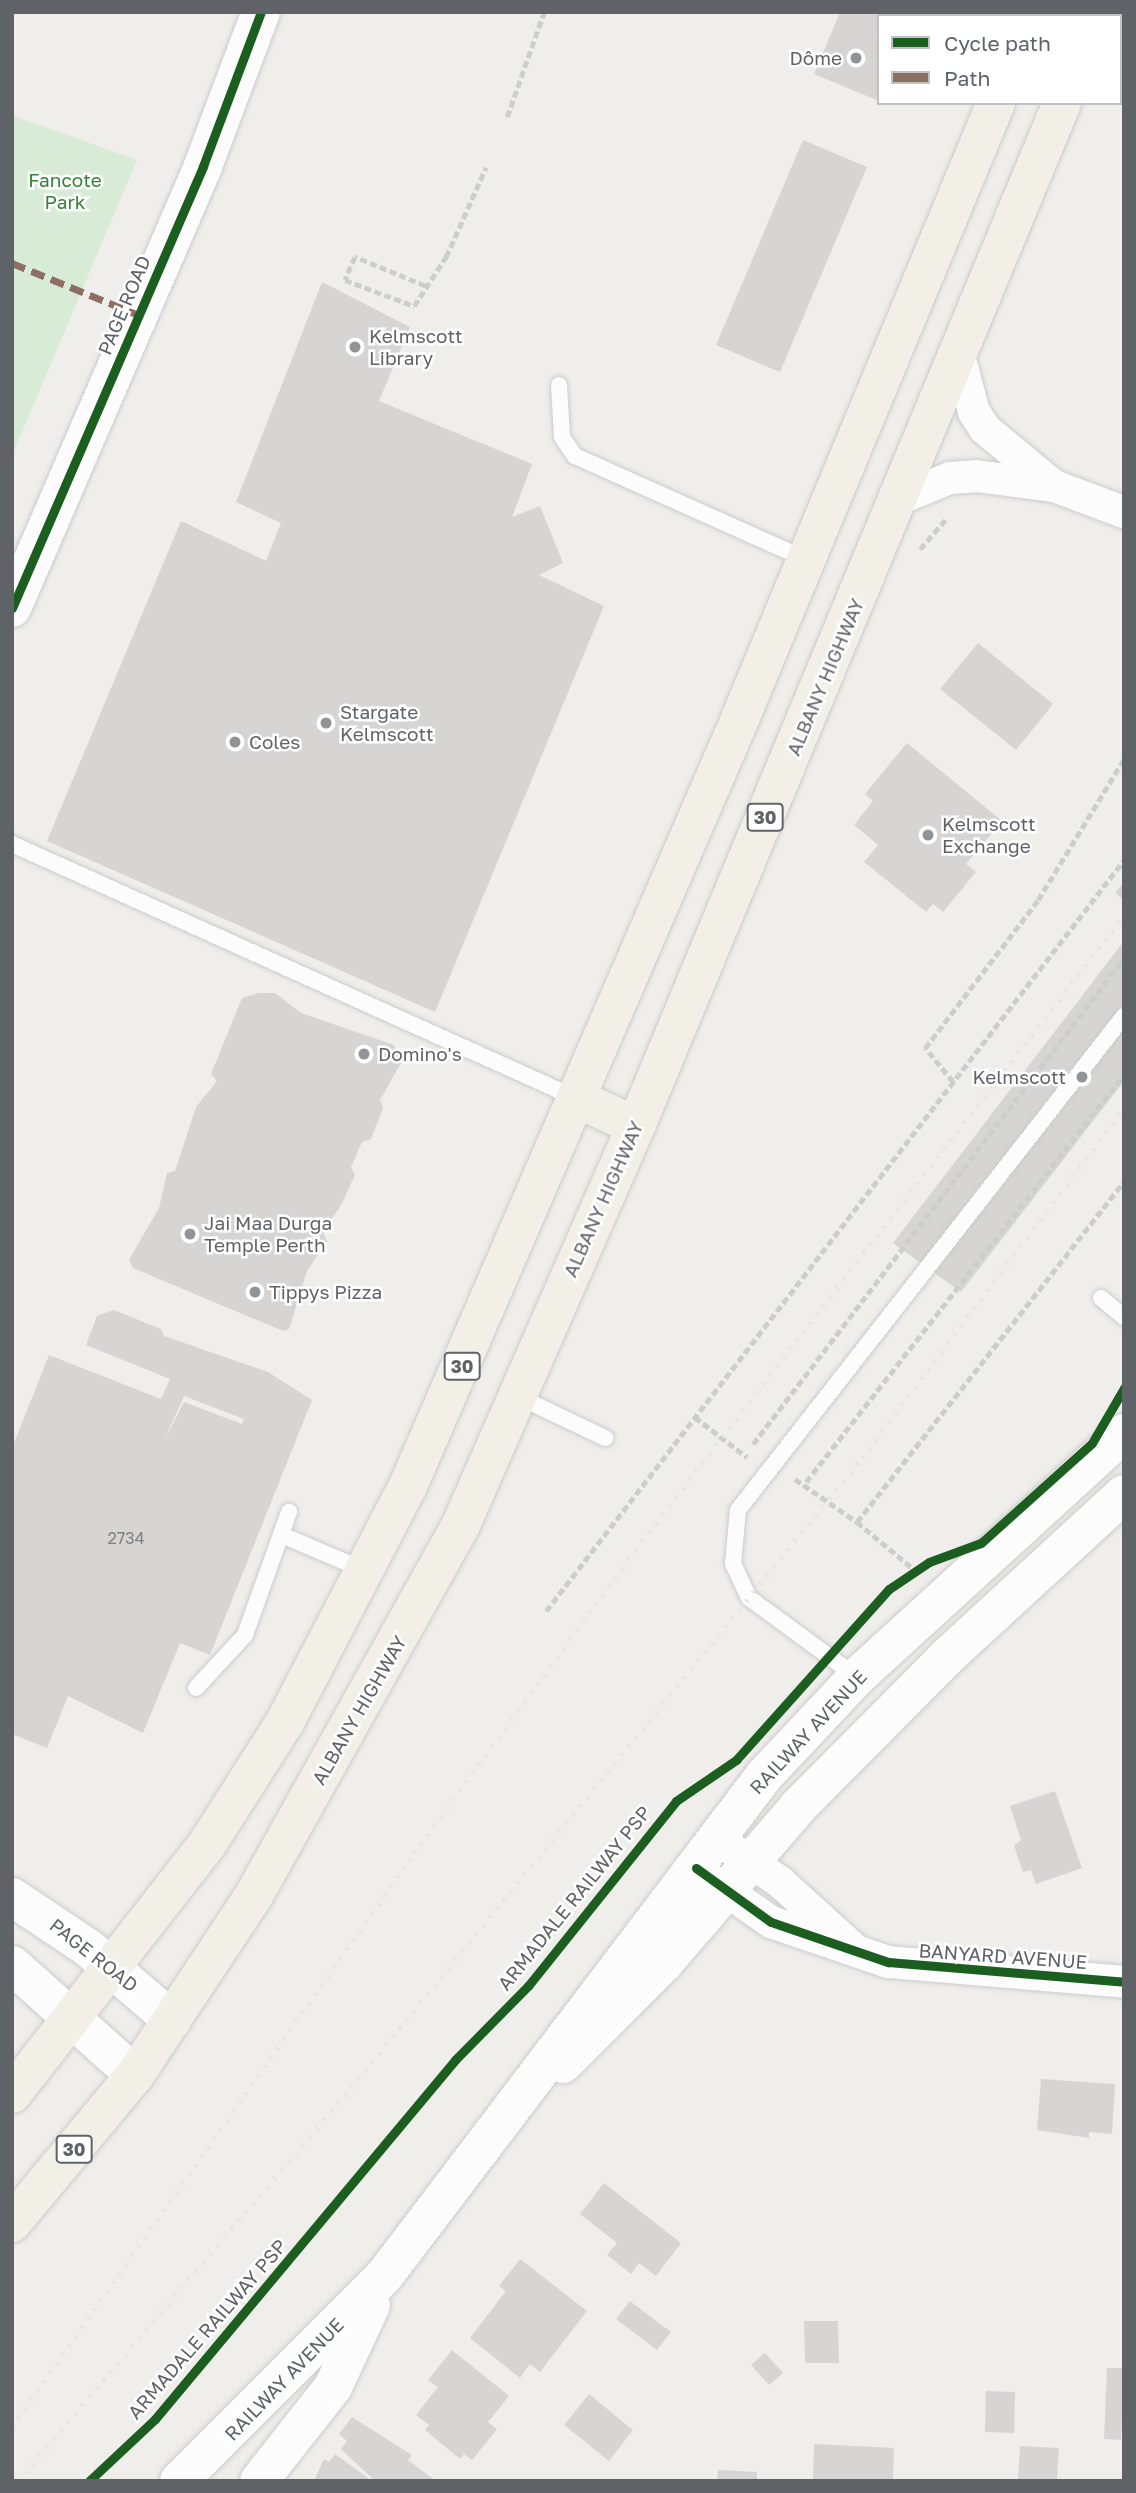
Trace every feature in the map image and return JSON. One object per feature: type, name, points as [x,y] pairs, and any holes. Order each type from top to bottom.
[{"type":"highway","name":"30","points":[[12,2094],[115,1969],[206,1846],[278,1733],[366,1571],[578,1099],[995,105]]},
{"type":"highway","name":"ALBANY HIGHWAY","points":[[12,2223],[135,2075],[253,1896],[387,1663],[460,1527],[636,1126],[901,498],[1061,105]]},
{"type":"highway","points":[[578,1099],[636,1126]]},
{"type":"main road","name":"PAGE ROAD","points":[[12,608],[203,166],[261,12]]},
{"type":"main road","name":"RAILWAY AVENUE","points":[[179,2481],[385,2275],[515,2108],[583,2007],[707,1854],[764,1776],[858,1677],[1124,1433]]},
{"type":"main road","name":"RAILWAY AVENUE","points":[[515,2108],[608,2022],[751,1861],[902,1703],[1124,1494]]},
{"type":"main road","points":[[858,1677],[871,1688],[893,1686],[964,1623],[1036,1574]]},
{"type":"main road","name":"PAGE ROAD","points":[[12,1897],[115,1969],[172,2020]]},
{"type":"main road","points":[[12,1965],[135,2075]]},
{"type":"main road","name":"RAILWAY AVENUE","points":[[259,2481],[334,2387],[385,2275]]},
{"type":"street","points":[[959,356],[974,412],[985,429],[1054,486]]},
{"type":"street","points":[[901,498],[958,477],[1054,486],[1124,512]]},
{"type":"street","name":"BANYARD AVENUE","points":[[707,1854],[751,1861],[856,1951]]},
{"type":"street","name":"BANYARD AVENUE","points":[[707,1854],[725,1892],[790,1931],[930,1970],[1124,1982]]},
{"type":"lane","points":[[559,385],[562,437],[575,456],[806,559]]},
{"type":"lane","points":[[12,844],[578,1099]]},
{"type":"lane","points":[[858,1677],[749,1598],[733,1564],[737,1510],[1124,1016]]},
{"type":"lane","points":[[1101,1298],[1124,1317]]},
{"type":"lane","points":[[517,1396],[605,1438]]},
{"type":"lane","points":[[196,1688],[245,1635],[289,1512]]},
{"type":"lane","points":[[282,1535],[366,1571]]},
{"type":"path","points":[[506,117],[544,12]]},
{"type":"path","points":[[425,286],[355,257],[345,280],[414,306],[446,257],[486,167]]},
{"type":"path","points":[[953,1082],[925,1048],[1038,900],[1124,759]]},
{"type":"path","points":[[547,1611],[1124,860]]},
{"type":"path","points":[[746,1457],[760,1430],[1124,958]]},
{"type":"path","points":[[806,1482],[1124,1074]]},
{"type":"path","points":[[858,1522],[1124,1181]]},
{"type":"path","points":[[695,1418],[746,1457],[758,1456]]},
{"type":"path","points":[[788,1478],[806,1482],[917,1571]]},
{"type":"path","points":[[903,1580],[929,1562]]},
{"type":"green space","name":"Fancote Park","points":[[12,115],[137,160],[12,456]]},
{"type":"building","points":[[840,12],[932,12],[877,14],[877,100],[814,74]]},
{"type":"building","points":[[803,140],[867,167],[780,372],[716,345]]},
{"type":"building","name":"Stargate Kelmscott","points":[[322,282],[410,327],[379,401],[532,464],[512,517],[540,506],[563,563],[539,575],[604,606],[435,1012],[47,841],[181,521],[266,561],[281,523],[236,502]]},
{"type":"building","points":[[978,643],[1053,704],[1016,750],[940,689]]},
{"type":"building","name":"Kelmscott Exchange","points":[[907,743],[1002,821],[966,864],[976,872],[943,912],[933,904],[926,912],[864,862],[878,845],[854,825],[873,801],[865,794]]},
{"type":"building","points":[[1124,882],[1124,900],[1115,893]]},
{"type":"building","points":[[1124,941],[1124,1081],[961,1292],[893,1243]]},
{"type":"building","points":[[259,993],[275,993],[301,1013],[394,1045],[401,1063],[380,1100],[383,1109],[371,1139],[362,1142],[351,1167],[355,1175],[341,1205],[323,1232],[327,1241],[307,1271],[289,1329],[283,1331],[133,1268],[129,1260],[159,1208],[167,1173],[175,1171],[196,1107],[217,1081],[211,1074],[242,998]]},
{"type":"building","points":[[114,1310],[161,1329],[164,1336],[268,1372],[312,1400],[210,1655],[180,1643],[143,1733],[68,1696],[47,1748],[12,1734],[12,1448],[49,1355],[161,1399],[170,1379],[86,1345],[97,1316]],"holes":[[[184,1396],[244,1419],[242,1424],[184,1402],[164,1441]]]},
{"type":"building","points":[[1055,1791],[1082,1868],[1036,1884],[1031,1870],[1023,1872],[1014,1846],[1021,1840],[1010,1806]]},
{"type":"building","points":[[1041,2079],[1115,2084],[1112,2134],[1089,2132],[1089,2138],[1037,2130]]},
{"type":"building","points":[[604,2183],[681,2243],[656,2276],[639,2263],[631,2274],[607,2255],[617,2243],[580,2214]]},
{"type":"building","points":[[520,2259],[587,2311],[540,2372],[530,2364],[520,2378],[470,2338],[506,2291],[499,2286]]},
{"type":"building","points":[[630,2301],[671,2332],[657,2350],[616,2319]]},
{"type":"building","points":[[804,2321],[838,2321],[839,2363],[805,2363]]},
{"type":"building","points":[[452,2350],[509,2396],[488,2422],[497,2429],[472,2460],[464,2454],[460,2459],[425,2430],[429,2425],[416,2415],[438,2387],[428,2380]]},
{"type":"building","points":[[765,2353],[783,2373],[769,2385],[751,2365]]},
{"type":"building","points":[[1107,2368],[1124,2368],[1121,2440],[1104,2439]]},
{"type":"building","points":[[986,2391],[1015,2392],[1014,2433],[985,2432]]},
{"type":"building","points":[[589,2394],[633,2430],[609,2461],[564,2425]]},
{"type":"building","points":[[352,2417],[412,2455],[408,2460],[436,2481],[375,2481],[341,2449],[347,2441],[339,2434]]},
{"type":"building","points":[[814,2444],[894,2448],[893,2481],[813,2481]]},
{"type":"building","points":[[1020,2446],[1059,2448],[1057,2481],[1018,2481]]},
{"type":"building","points":[[335,2454],[372,2481],[314,2481],[324,2459],[329,2462]]},
{"type":"building","points":[[718,2470],[757,2472],[757,2481],[717,2481]]},
{"type":"railway","points":[[12,2427],[414,1853],[642,1541],[1124,915]]},
{"type":"railway","points":[[18,2481],[351,2088],[862,1458],[1124,1108]]},
{"type":"marked path","points":[[12,263],[139,315]]},
{"type":"cycle path","points":[[12,608],[203,166],[261,12]]},
{"type":"cycle path","name":"ARMADALE RAILWAY PSP","points":[[89,2481],[155,2419],[456,2059],[528,1986],[676,1801],[736,1760],[889,1589],[929,1562],[981,1543],[1092,1443],[1124,1388]]},
{"type":"cycle path","points":[[696,1868],[771,1922],[888,1962],[1124,1982]]},
{"type":"place","name":"Dôme","points":[[856,58]]},
{"type":"place","name":"Kelmscott Library","points":[[355,347]]},
{"type":"place","name":"Stargate Kelmscott","points":[[326,723]]},
{"type":"place","name":"Coles","points":[[235,742]]},
{"type":"place","name":"Kelmscott Exchange","points":[[928,835]]},
{"type":"place","name":"Domino's","points":[[364,1054]]},
{"type":"place","name":"Kelmscott","points":[[1082,1077]]},
{"type":"place","name":"Jai Maa Durga Temple Perth","points":[[190,1234]]},
{"type":"place","name":"Tippys Pizza","points":[[255,1292]]}]
